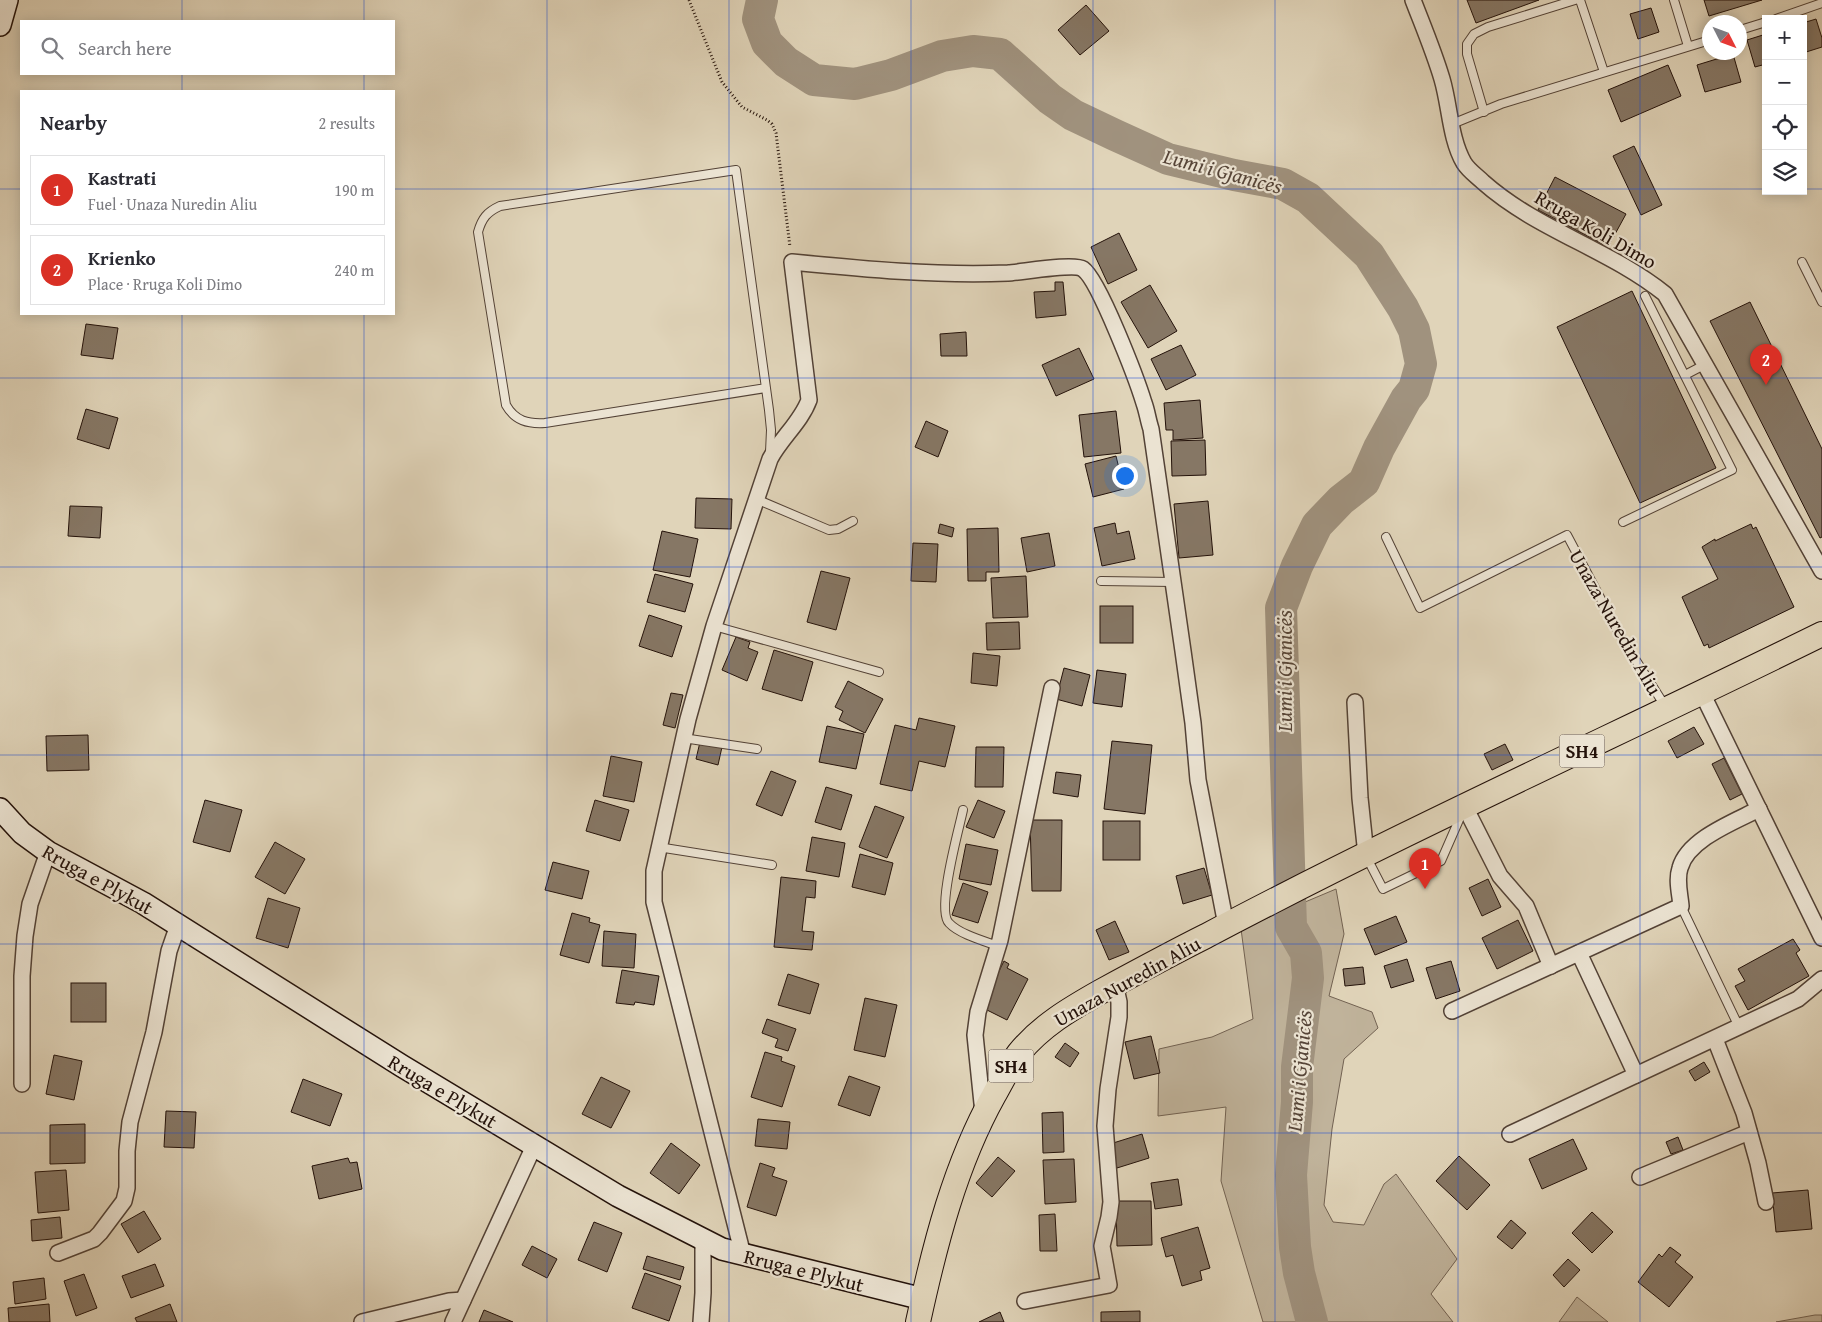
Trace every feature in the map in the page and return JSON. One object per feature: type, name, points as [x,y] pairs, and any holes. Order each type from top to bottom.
[{"type":"main road","name":"Unaza Nuredin Aliu","points":[[918,1322],[932,1261],[958,1176],[983,1114],[1017,1055],[1054,1020],[1115,984],[1341,866],[1668,710],[1822,634]]},
{"type":"street","points":[[0,25],[7,0]]},
{"type":"street","name":"Rruga Koli Dimo","points":[[1413,0],[1442,79],[1457,145],[1465,164],[1489,187],[1528,214],[1626,266],[1665,294],[1822,571]]},
{"type":"street","points":[[742,1255],[654,902],[654,871],[683,738],[714,626],[770,459],[778,444],[799,419],[809,400],[792,262],[901,272],[1008,273],[1078,266],[1084,270],[1103,299],[1144,403],[1151,429],[1192,714],[1198,780],[1232,922]]},
{"type":"street","points":[[983,1114],[975,1035],[978,1012],[998,946],[1052,688]]},
{"type":"street","points":[[1702,693],[1822,938]]},
{"type":"street","points":[[1355,702],[1360,798],[1366,855]]},
{"type":"street","points":[[1465,807],[1500,876],[1526,906],[1551,966]]},
{"type":"street","points":[[1452,1011],[1681,906],[1679,870],[1684,857],[1710,835],[1759,808]]},
{"type":"street","name":"Rruga e Plykut","points":[[0,809],[22,833],[48,852],[178,924],[402,1066],[618,1196],[703,1241],[742,1255],[923,1299]]},
{"type":"street","points":[[22,1084],[22,976],[25,936],[30,904],[48,852]]},
{"type":"street","points":[[58,1253],[94,1239],[124,1200],[127,1188],[127,1151],[130,1122],[154,1032],[169,951],[178,924]]},
{"type":"street","points":[[1579,954],[1636,1075]]},
{"type":"street","points":[[1510,1134],[1798,999],[1822,978]]},
{"type":"street","points":[[1025,1300],[1109,1285],[1102,1246],[1109,1217],[1110,1202],[1105,1126],[1108,1089],[1119,1017],[1119,1002],[1115,984]]},
{"type":"street","points":[[1714,1039],[1744,1113],[1766,1202]]},
{"type":"street","points":[[1640,1177],[1749,1132]]},
{"type":"street","points":[[453,1322],[534,1146]]},
{"type":"street","points":[[701,1322],[703,1241]]},
{"type":"street","points":[[362,1322],[449,1301],[463,1300]]},
{"type":"lane","points":[[1484,112],[1467,54],[1467,44],[1474,34],[1575,0]]},
{"type":"lane","points":[[1580,0],[1604,72]]},
{"type":"lane","points":[[1674,0],[1688,46]]},
{"type":"lane","points":[[1788,15],[1822,3]]},
{"type":"lane","points":[[1747,28],[1762,23]]},
{"type":"lane","points":[[1452,124],[1501,104],[1702,42]]},
{"type":"lane","points":[[766,388],[545,423],[531,424],[520,420],[511,414],[506,405],[478,232],[481,220],[489,211],[500,206],[736,170],[766,388],[771,430],[770,459]]},
{"type":"lane","points":[[1802,262],[1822,302]]},
{"type":"lane","name":"Rruga Koli Dimo","points":[[1623,522],[1732,470],[1645,296]]},
{"type":"lane","points":[[1685,375],[1706,364]]},
{"type":"lane","points":[[756,499],[829,530],[852,521]]},
{"type":"lane","name":"Unaza Nuredin Aliu","points":[[1386,537],[1420,608],[1567,535],[1621,637],[1668,710]]},
{"type":"lane","points":[[1101,582],[1173,582]]},
{"type":"lane","points":[[714,626],[879,672]]},
{"type":"lane","points":[[683,738],[757,749]]},
{"type":"lane","points":[[1366,855],[1383,889],[1441,861],[1465,807]]},
{"type":"lane","points":[[963,810],[945,891],[944,913],[947,922],[955,929],[998,946]]},
{"type":"lane","points":[[658,847],[772,865]]},
{"type":"lane","points":[[1681,906],[1738,1027]]},
{"type":"path","points":[[689,0],[722,82],[742,107],[767,120],[772,124],[776,133],[792,262]]},
{"type":"shaded area","points":[[1336,889],[1344,934],[1329,996],[1372,1012],[1378,1028],[1344,1059],[1332,1129],[1324,1205],[1333,1222],[1364,1225],[1384,1184],[1396,1174],[1457,1259],[1431,1294],[1453,1322],[1263,1322],[1221,1181],[1226,1107],[1158,1116],[1159,1049],[1212,1037],[1253,1019],[1241,929]]},
{"type":"shaded area","points":[[1577,1297],[1608,1322],[1559,1322]]},
{"type":"shaded area","points":[[1822,1315],[1822,1322],[1776,1322]]},
{"type":"building","points":[[1467,0],[1539,0],[1476,23]]},
{"type":"building","points":[[1704,0],[1762,0],[1712,15],[1709,15]]},
{"type":"building","points":[[1086,5],[1109,31],[1080,55],[1058,30]]},
{"type":"building","points":[[1651,8],[1659,32],[1638,39],[1630,14]]},
{"type":"building","points":[[1816,19],[1822,38],[1822,47],[1807,52],[1807,22]]},
{"type":"building","points":[[1762,35],[1762,65],[1755,67],[1747,40]]},
{"type":"building","points":[[1713,60],[1735,60],[1741,82],[1705,92],[1697,65]]},
{"type":"building","points":[[1668,65],[1681,96],[1621,122],[1608,90]]},
{"type":"building","points":[[1634,146],[1662,205],[1641,215],[1613,156]]},
{"type":"building","points":[[1555,177],[1626,214],[1608,247],[1538,210]]},
{"type":"building","points":[[1119,233],[1137,270],[1108,284],[1091,247]]},
{"type":"building","points":[[1055,282],[1063,282],[1066,315],[1036,318],[1034,292],[1055,291]]},
{"type":"building","points":[[1150,285],[1177,331],[1148,348],[1121,302]]},
{"type":"building","points":[[1632,291],[1716,468],[1640,503],[1557,327]]},
{"type":"building","points":[[1750,302],[1822,449],[1822,537],[1820,538],[1710,321]]},
{"type":"building","points":[[86,324],[118,328],[113,359],[81,355]]},
{"type":"building","points":[[966,332],[967,356],[941,356],[940,334]]},
{"type":"building","points":[[1181,345],[1196,375],[1166,390],[1151,359]]},
{"type":"building","points":[[1079,348],[1094,379],[1056,396],[1042,365]]},
{"type":"building","points":[[1200,400],[1203,438],[1173,440],[1173,430],[1166,430],[1164,403]]},
{"type":"building","points":[[86,409],[118,418],[109,449],[77,439]]},
{"type":"building","points":[[1116,411],[1121,453],[1084,457],[1079,415]]},
{"type":"building","points":[[926,421],[948,431],[938,457],[915,447]]},
{"type":"building","points":[[1205,440],[1206,475],[1172,476],[1171,441]]},
{"type":"building","points":[[1116,456],[1124,489],[1093,497],[1085,464]]},
{"type":"building","points":[[696,498],[732,499],[731,529],[695,528]]},
{"type":"building","points":[[1208,501],[1213,555],[1179,558],[1174,504]]},
{"type":"building","points":[[70,506],[102,507],[100,538],[68,536]]},
{"type":"building","points":[[1115,523],[1117,534],[1129,531],[1135,559],[1102,566],[1094,528]]},
{"type":"building","points":[[940,524],[954,528],[952,537],[938,533]]},
{"type":"building","points":[[1751,524],[1753,529],[1756,527],[1794,607],[1709,648],[1708,644],[1704,646],[1682,597],[1718,579],[1702,547],[1715,539],[1715,541]]},
{"type":"building","points":[[998,528],[999,572],[986,572],[986,581],[968,581],[967,529]]},
{"type":"building","points":[[662,531],[698,539],[690,577],[653,570]]},
{"type":"building","points":[[1049,533],[1055,566],[1027,572],[1021,538]]},
{"type":"building","points":[[913,543],[938,544],[936,582],[911,581]]},
{"type":"building","points":[[821,571],[850,578],[836,630],[807,622]]},
{"type":"building","points":[[655,574],[693,584],[685,612],[647,602]]},
{"type":"building","points":[[1026,576],[1028,617],[993,618],[991,578]]},
{"type":"building","points":[[1100,606],[1133,606],[1133,643],[1100,643]]},
{"type":"building","points":[[649,615],[682,626],[672,657],[639,646]]},
{"type":"building","points":[[1019,622],[1020,649],[987,650],[986,623]]},
{"type":"building","points":[[736,637],[750,642],[748,648],[758,652],[747,681],[722,670]]},
{"type":"building","points":[[774,650],[813,662],[802,701],[762,689]]},
{"type":"building","points":[[973,653],[1000,656],[997,686],[971,683]]},
{"type":"building","points":[[1064,668],[1090,675],[1082,706],[1056,699]]},
{"type":"building","points":[[1097,670],[1126,674],[1122,707],[1093,703]]},
{"type":"building","points":[[848,681],[883,699],[865,733],[839,720],[843,711],[835,707]]},
{"type":"building","points":[[671,693],[683,695],[675,728],[663,725]]},
{"type":"building","points":[[919,718],[955,726],[945,767],[919,761],[912,791],[880,784],[895,725],[916,730]]},
{"type":"building","points":[[827,726],[864,734],[856,769],[819,762]]},
{"type":"building","points":[[1694,727],[1704,744],[1677,758],[1668,741]]},
{"type":"building","points":[[88,735],[89,770],[47,771],[46,736]]},
{"type":"building","points":[[1112,741],[1152,745],[1145,814],[1104,809]]},
{"type":"building","points":[[700,742],[722,747],[718,765],[696,759]]},
{"type":"building","points":[[1505,744],[1513,760],[1492,770],[1484,754]]},
{"type":"building","points":[[976,747],[1004,747],[1003,787],[975,787]]},
{"type":"building","points":[[611,756],[642,762],[634,802],[603,796]]},
{"type":"building","points":[[1724,758],[1742,794],[1730,800],[1712,764]]},
{"type":"building","points":[[771,771],[796,781],[782,816],[756,805]]},
{"type":"building","points":[[1056,772],[1081,775],[1078,797],[1053,793]]},
{"type":"building","points":[[826,787],[852,795],[841,830],[815,822]]},
{"type":"building","points":[[205,800],[242,810],[230,852],[193,842]]},
{"type":"building","points":[[595,800],[629,810],[620,841],[586,831]]},
{"type":"building","points":[[978,800],[1005,811],[994,838],[966,827]]},
{"type":"building","points":[[875,806],[904,817],[887,858],[859,847]]},
{"type":"building","points":[[1030,820],[1062,820],[1061,891],[1032,891]]},
{"type":"building","points":[[1103,821],[1140,821],[1140,860],[1103,860]]},
{"type":"building","points":[[812,837],[845,843],[839,877],[806,871]]},
{"type":"building","points":[[275,842],[305,859],[285,894],[255,877]]},
{"type":"building","points":[[966,844],[998,850],[991,885],[959,879]]},
{"type":"building","points":[[860,854],[893,863],[885,895],[852,887]]},
{"type":"building","points":[[553,862],[589,871],[582,899],[545,890]]},
{"type":"building","points":[[1204,868],[1212,895],[1183,904],[1176,876]]},
{"type":"building","points":[[781,877],[816,881],[815,898],[806,897],[802,931],[814,932],[812,950],[774,947]]},
{"type":"building","points":[[1488,879],[1501,907],[1482,916],[1469,888]]},
{"type":"building","points":[[963,883],[988,892],[978,923],[952,915]]},
{"type":"building","points":[[268,898],[300,908],[288,948],[256,938]]},
{"type":"building","points":[[572,913],[590,918],[589,922],[600,925],[589,963],[560,955]]},
{"type":"building","points":[[1396,916],[1407,942],[1375,955],[1364,929]]},
{"type":"building","points":[[1518,920],[1533,951],[1497,969],[1482,938]]},
{"type":"building","points":[[1115,921],[1129,952],[1109,960],[1096,930]]},
{"type":"building","points":[[604,931],[636,934],[634,968],[602,966]]},
{"type":"building","points":[[1793,939],[1800,950],[1796,953],[1809,976],[1748,1010],[1735,986],[1745,981],[1738,969]]},
{"type":"building","points":[[1407,959],[1414,981],[1391,988],[1384,966]]},
{"type":"building","points":[[1004,961],[1009,964],[1007,968],[1028,979],[1007,1020],[981,1007]]},
{"type":"building","points":[[1451,961],[1460,991],[1436,999],[1426,968]]},
{"type":"building","points":[[1363,967],[1365,984],[1345,986],[1343,969]]},
{"type":"building","points":[[622,970],[659,976],[654,1005],[635,1002],[634,1005],[616,1003]]},
{"type":"building","points":[[788,974],[819,984],[810,1014],[778,1005]]},
{"type":"building","points":[[71,983],[106,983],[106,1022],[71,1022]]},
{"type":"building","points":[[865,998],[897,1005],[885,1057],[854,1050]]},
{"type":"building","points":[[767,1019],[796,1029],[788,1051],[775,1047],[778,1039],[762,1033]]},
{"type":"building","points":[[1151,1036],[1160,1073],[1134,1079],[1125,1042]]},
{"type":"building","points":[[1065,1043],[1079,1053],[1070,1067],[1055,1057]]},
{"type":"building","points":[[765,1052],[782,1057],[781,1061],[795,1066],[782,1107],[751,1097]]},
{"type":"building","points":[[54,1055],[82,1061],[74,1100],[46,1094]]},
{"type":"building","points":[[1704,1062],[1710,1072],[1695,1081],[1689,1071]]},
{"type":"building","points":[[849,1076],[880,1087],[870,1116],[838,1105]]},
{"type":"building","points":[[601,1077],[630,1091],[611,1128],[582,1114]]},
{"type":"building","points":[[303,1079],[342,1094],[330,1126],[291,1112]]},
{"type":"building","points":[[166,1111],[196,1112],[194,1148],[164,1147]]},
{"type":"building","points":[[1063,1112],[1064,1152],[1043,1153],[1042,1113]]},
{"type":"building","points":[[758,1119],[790,1122],[787,1149],[755,1146]]},
{"type":"building","points":[[85,1124],[85,1163],[50,1164],[50,1125]]},
{"type":"building","points":[[1142,1134],[1149,1158],[1117,1168],[1110,1144]]},
{"type":"building","points":[[1678,1137],[1683,1150],[1671,1154],[1666,1142]]},
{"type":"building","points":[[1573,1139],[1587,1169],[1542,1189],[1529,1159]]},
{"type":"building","points":[[671,1143],[700,1165],[679,1194],[650,1173]]},
{"type":"building","points":[[1459,1156],[1490,1185],[1467,1210],[1436,1181]]},
{"type":"building","points":[[998,1157],[1015,1171],[992,1197],[976,1183]]},
{"type":"building","points":[[348,1158],[350,1163],[357,1162],[362,1189],[319,1199],[312,1166]]},
{"type":"building","points":[[1074,1159],[1076,1202],[1045,1204],[1043,1160]]},
{"type":"building","points":[[760,1163],[775,1168],[772,1176],[787,1181],[776,1216],[747,1207]]},
{"type":"building","points":[[66,1170],[69,1210],[38,1213],[35,1172]]},
{"type":"building","points":[[1178,1179],[1182,1205],[1155,1209],[1151,1183]]},
{"type":"building","points":[[1808,1190],[1812,1229],[1776,1232],[1772,1193]]},
{"type":"building","points":[[1116,1201],[1151,1201],[1152,1245],[1117,1246]]},
{"type":"building","points":[[144,1211],[161,1239],[138,1253],[121,1224]]},
{"type":"building","points":[[1592,1212],[1613,1232],[1592,1253],[1572,1233]]},
{"type":"building","points":[[1055,1214],[1057,1251],[1040,1251],[1039,1215]]},
{"type":"building","points":[[60,1217],[62,1238],[32,1241],[31,1220]]},
{"type":"building","points":[[1511,1220],[1526,1233],[1512,1249],[1497,1237]]},
{"type":"building","points":[[594,1222],[622,1233],[607,1272],[578,1260]]},
{"type":"building","points":[[1198,1227],[1210,1268],[1200,1271],[1202,1280],[1182,1286],[1173,1255],[1166,1257],[1161,1238]]},
{"type":"building","points":[[532,1246],[557,1259],[547,1278],[522,1265]]},
{"type":"building","points":[[1670,1247],[1681,1255],[1675,1262],[1693,1277],[1669,1307],[1638,1282],[1659,1254],[1662,1257]]},
{"type":"building","points":[[647,1256],[684,1267],[680,1280],[643,1269]]},
{"type":"building","points":[[1568,1259],[1580,1270],[1564,1287],[1553,1275]]},
{"type":"building","points":[[155,1264],[164,1286],[131,1298],[122,1276]]},
{"type":"building","points":[[645,1273],[681,1286],[669,1321],[632,1308]]},
{"type":"building","points":[[84,1274],[97,1308],[76,1316],[64,1281]]},
{"type":"building","points":[[44,1278],[46,1299],[15,1304],[13,1282]]},
{"type":"building","points":[[49,1304],[50,1322],[9,1322],[8,1308]]},
{"type":"building","points":[[170,1304],[177,1322],[137,1322],[135,1318]]},
{"type":"building","points":[[484,1310],[513,1322],[479,1322]]},
{"type":"building","points":[[1140,1311],[1140,1322],[1101,1322],[1101,1312]]},
{"type":"building","points":[[1000,1312],[1004,1322],[979,1322]]},
{"type":"waterway","name":"Lumi i Gjanicës","points":[[762,0],[758,19],[767,43],[786,62],[814,80],[855,84],[891,75],[942,56],[973,51],[1000,54],[1050,99],[1073,115],[1115,135],[1168,159],[1234,175],[1283,184],[1308,198],[1369,255],[1403,308],[1414,330],[1421,364],[1414,389],[1406,399],[1379,448],[1364,482],[1341,500],[1317,525],[1297,566],[1281,608],[1291,927],[1306,953],[1308,978],[1297,1067],[1297,1102],[1291,1175],[1295,1247],[1299,1273],[1312,1322]]},
{"type":"place","name":"Krienko","points":[[1766,385]]},
{"type":"place","name":"Kastrati","points":[[1425,889]]}]
